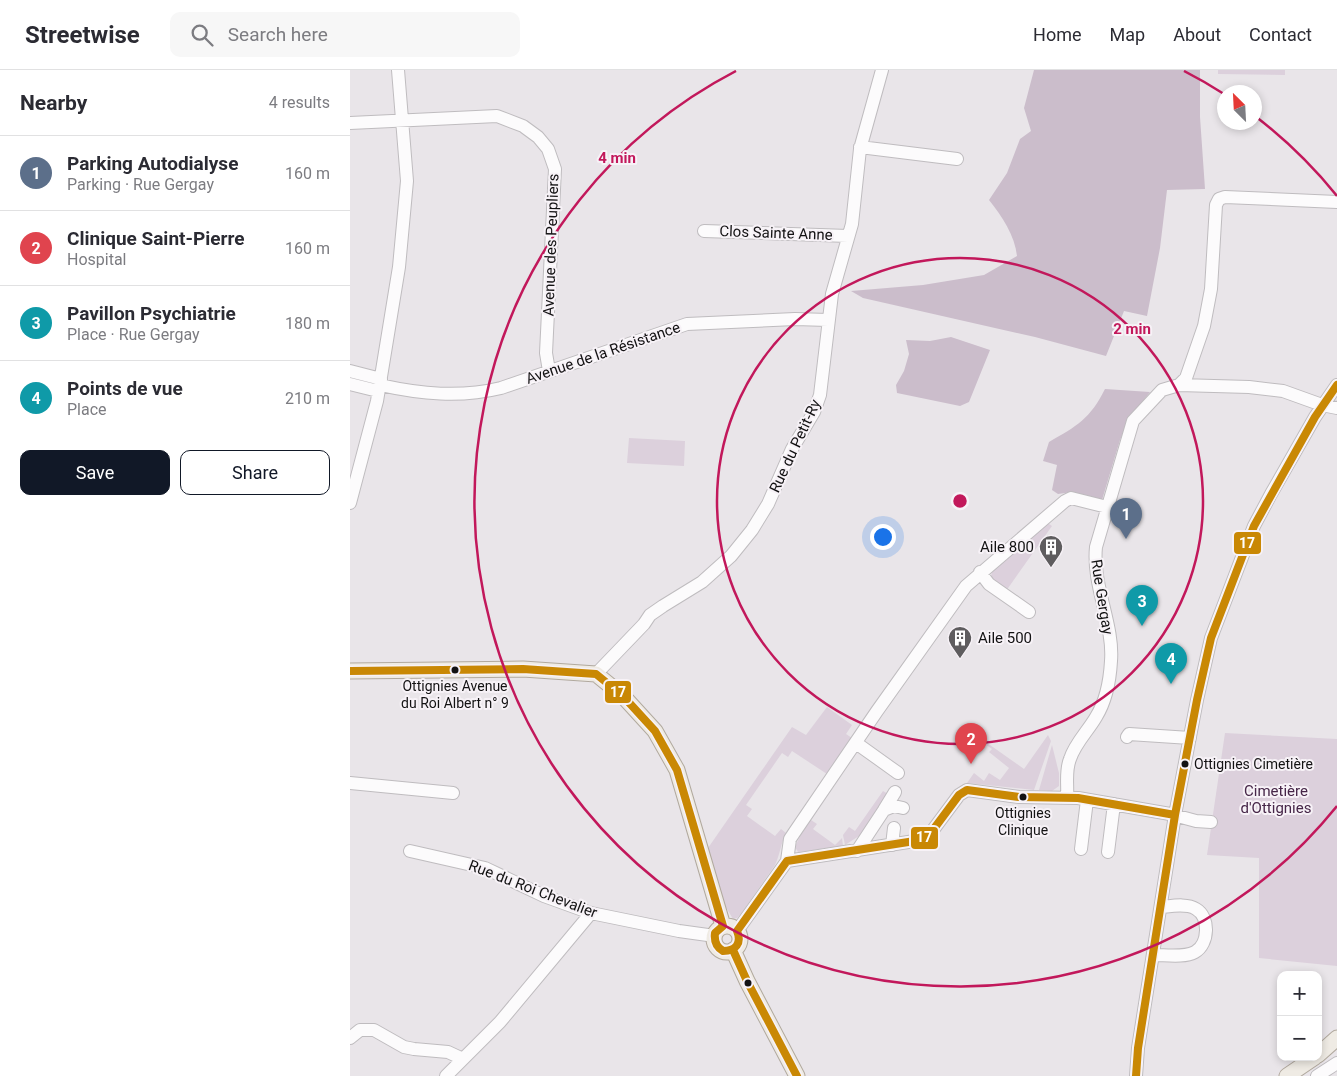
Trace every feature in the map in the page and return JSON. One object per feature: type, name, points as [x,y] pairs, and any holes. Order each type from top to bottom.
[{"type":"main road","points":[[350,671],[523,669],[596,674],[623,696],[655,731],[677,770],[725,931],[740,942],[733,950],[728,952],[719,949],[714,942],[725,931]]},
{"type":"main road","points":[[733,950],[747,981],[797,1076]]},
{"type":"main road","points":[[1322,1051],[1337,1038]]},
{"type":"main road","points":[[1287,1076],[1309,1061]]},
{"type":"street","points":[[350,504],[380,385],[399,267],[407,181],[398,70]]},
{"type":"street","name":"Rue du Petit-Ry","points":[[596,674],[644,624],[650,615],[678,595],[702,582],[731,556],[752,530],[768,504],[792,448],[814,412],[820,396],[832,294],[852,224],[860,147],[882,70]]},
{"type":"street","name":"Avenue des Peupliers","points":[[350,123],[488,115],[514,122],[530,131],[544,143],[554,162],[555,169],[546,353],[549,371]]},
{"type":"street","points":[[860,147],[957,159]]},
{"type":"street","points":[[1179,385],[1186,378],[1204,326],[1211,289],[1216,205],[1220,199],[1225,197],[1337,202]]},
{"type":"street","name":"Clos Sainte Anne","points":[[704,231],[848,236]]},
{"type":"street","name":"Avenue de la Résistance","points":[[350,384],[380,385],[430,394],[459,394],[494,389],[695,322],[828,320]]},
{"type":"street","name":"Avenue de la Résistance","points":[[350,371],[380,385]]},
{"type":"street","points":[[1179,385],[1249,387],[1283,391],[1322,405],[1337,408]]},
{"type":"street","name":"Rue Gergay","points":[[1067,797],[1070,758],[1082,736],[1097,715],[1108,687],[1111,660],[1109,638],[1097,579],[1096,547],[1133,421],[1162,390],[1179,385]]},
{"type":"street","points":[[1136,1076],[1138,1048],[1162,907],[1175,815],[1211,638],[1254,526],[1322,405],[1337,385]]},
{"type":"street","points":[[725,931],[787,861],[790,839],[966,586],[980,572],[1065,501],[1071,498],[1107,507]]},
{"type":"street","points":[[980,572],[989,584],[1029,612]]},
{"type":"street","points":[[1127,737],[1129,734],[1190,738]]},
{"type":"street","points":[[856,743],[898,773]]},
{"type":"street","points":[[350,783],[453,793]]},
{"type":"street","points":[[787,861],[857,850],[906,836],[930,834],[959,795],[967,790],[1020,797],[1067,797],[1090,800],[1211,822]]},
{"type":"street","points":[[857,850],[895,792]]},
{"type":"street","points":[[1084,849],[1090,800]]},
{"type":"street","points":[[1111,852],[1118,804]]},
{"type":"street","points":[[884,810],[894,806],[903,808]]},
{"type":"street","name":"Rue du Roi Chevalier","points":[[410,851],[485,868],[544,896],[591,913],[645,925],[725,931]]},
{"type":"street","points":[[1153,955],[1190,954],[1200,949],[1206,938],[1206,922],[1197,909],[1190,906],[1162,907]]},
{"type":"street","points":[[446,1076],[500,1022],[591,913]]},
{"type":"street","points":[[350,1038],[360,1030],[368,1029],[379,1032],[404,1047],[414,1050],[448,1052],[463,1059]]},
{"type":"street","points":[[1317,1076],[1337,1063]]},
{"type":"green space","points":[[1218,70],[1285,70],[1285,75],[1218,74]]},
{"type":"green space","points":[[629,438],[685,441],[684,466],[627,463]]},
{"type":"green space","points":[[1046,522],[1052,526],[1006,591],[991,580],[992,570]]},
{"type":"green space","points":[[827,707],[852,725],[846,734],[852,738],[827,774],[792,751],[788,757],[782,753],[746,805],[752,809],[747,816],[775,836],[781,829],[786,833],[775,865],[741,914],[733,919],[724,904],[708,848],[792,727],[806,735]]},
{"type":"green space","name":"Cimetière d'Ottignies","points":[[1225,733],[1337,739],[1337,966],[1259,958],[1259,858],[1207,855]]},
{"type":"green space","points":[[1048,735],[1051,741],[1034,790],[967,783],[974,773],[984,781],[989,773],[1000,780],[1009,768],[989,752],[992,749],[982,742],[983,740],[1024,769]]},
{"type":"green space","points":[[1052,745],[1059,773],[1059,786],[1052,791],[1039,790]]},
{"type":"green space","points":[[883,791],[888,794],[859,836],[845,845],[843,835],[849,827],[855,831]]},
{"type":"green space","points":[[811,820],[817,824],[813,829],[835,845],[842,838],[843,846],[798,852],[795,847]]},
{"type":"shaded area","points":[[1034,70],[1200,70],[1200,117],[1205,189],[1167,190],[1160,248],[1147,316],[1124,311],[1106,356],[1035,337],[863,298],[851,291],[923,285],[984,275],[1017,256],[1014,241],[1007,226],[989,200],[1007,173],[1020,139],[1031,131],[1024,108]]},
{"type":"shaded area","points":[[951,337],[990,350],[969,402],[960,406],[897,393],[896,385],[904,371],[909,354],[906,340],[930,341]]},
{"type":"shaded area","points":[[1105,389],[1150,392],[1129,419],[1120,440],[1102,500],[1072,492],[1058,494],[1052,490],[1057,465],[1043,461],[1049,442],[1082,421],[1094,408]]},
{"type":"transit line","name":"17","points":[[1136,1076],[1138,1048],[1175,815],[1211,638],[1254,526],[1315,417],[1337,385]]},
{"type":"transit line","name":"17","points":[[350,671],[523,669],[596,674],[623,696],[655,731],[677,770],[723,926],[715,933],[717,946],[723,951],[731,950],[737,946],[739,939],[737,931],[787,861],[921,840],[930,834],[959,795],[967,790],[1019,797],[1078,798],[1175,815]]},
{"type":"transit line","name":"17","points":[[733,950],[747,981],[797,1076]]},
{"type":"place","name":"Parking Autodialyse","points":[[1126,539]]},
{"type":"place","name":"Aile 800","points":[[1051,568]]},
{"type":"place","name":"Pavillon Psychiatrie","points":[[1142,626]]},
{"type":"place","name":"Aile 500","points":[[960,659]]},
{"type":"place","name":"Ottignies Avenue du Roi Albert n° 9","points":[[455,670]]},
{"type":"place","name":"Points de vue","points":[[1171,684]]},
{"type":"place","name":"Clinique Saint-Pierre","points":[[971,764]]},
{"type":"place","name":"Ottignies Cimetière","points":[[1185,764]]},
{"type":"place","name":"Ottignies Clinique","points":[[1023,797]]}]
